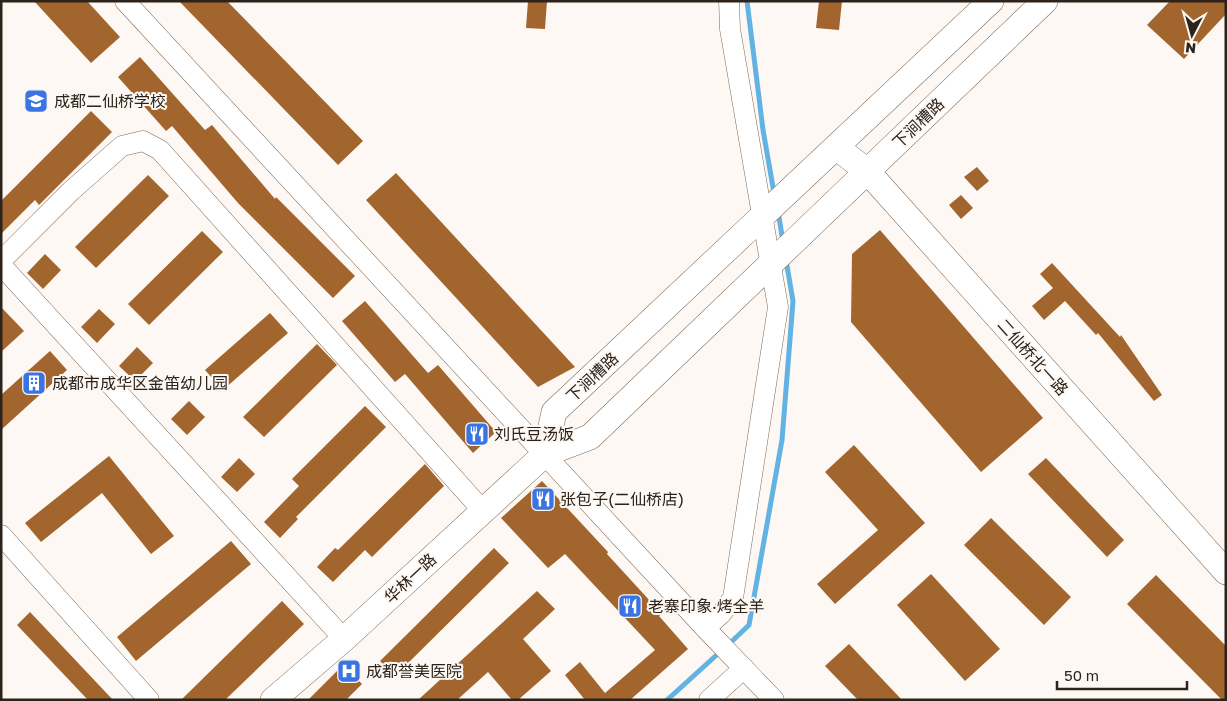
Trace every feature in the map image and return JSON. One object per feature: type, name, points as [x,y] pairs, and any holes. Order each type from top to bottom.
[{"type":"street","points":[[125,1],[774,700]]},
{"type":"street","points":[[708,630],[733,598],[778,307],[780,255],[772,207],[730,29],[729,1]]},
{"type":"street","name":"下涧槽路","points":[[545,454],[554,412],[991,1]]},
{"type":"street","name":"下涧槽路","points":[[545,454],[590,437],[1045,1]]},
{"type":"street","points":[[1,261],[71,191],[122,146],[143,141],[160,150],[483,511]]},
{"type":"street","name":"二仙桥北一路","points":[[836,147],[867,171],[1226,572]]},
{"type":"street","points":[[1,265],[344,639]]},
{"type":"street","name":"华林一路","points":[[273,700],[344,639],[545,454]]},
{"type":"street","points":[[1,535],[149,700]]},
{"type":"street","points":[[709,700],[741,665]]},
{"type":"building","points":[[34,1],[87,1],[120,37],[91,63]]},
{"type":"building","points":[[179,1],[227,1],[363,141],[338,165]]},
{"type":"building","points":[[528,1],[547,1],[545,29],[526,28]]},
{"type":"building","points":[[819,1],[842,1],[839,30],[816,28]]},
{"type":"building","points":[[1170,1],[1226,1],[1226,14],[1184,59],[1147,25]]},
{"type":"building","points":[[140,57],[205,130],[212,125],[275,199],[276,197],[355,276],[333,298],[238,203],[172,126],[166,131],[118,77]]},
{"type":"building","points":[[91,111],[112,132],[39,205],[35,200],[1,234],[1,201]]},
{"type":"building","points":[[977,167],[989,181],[977,191],[964,177]]},
{"type":"building","points":[[396,173],[575,367],[538,387],[366,200]]},
{"type":"building","points":[[148,175],[169,196],[96,268],[75,247]]},
{"type":"building","points":[[961,195],[973,208],[961,219],[949,205]]},
{"type":"building","points":[[880,230],[1043,418],[981,472],[851,322],[852,254]]},
{"type":"building","points":[[202,231],[223,252],[149,325],[128,304]]},
{"type":"building","points":[[45,254],[61,270],[43,289],[27,273]]},
{"type":"building","points":[[1052,263],[1120,337],[1121,335],[1162,395],[1154,401],[1098,333],[1096,335],[1065,301],[1044,320],[1032,306],[1053,288],[1040,274]]},
{"type":"building","points":[[365,301],[428,373],[438,365],[496,432],[473,453],[405,374],[395,382],[342,321]]},
{"type":"building","points":[[1,307],[24,331],[1,352]]},
{"type":"building","points":[[99,309],[115,324],[97,343],[81,327]]},
{"type":"building","points":[[270,313],[288,333],[223,390],[205,370]]},
{"type":"building","points":[[317,344],[337,365],[264,437],[243,417]]},
{"type":"building","points":[[137,347],[153,363],[135,381],[119,366]]},
{"type":"building","name":"成都市成华区金笛幼儿园","points":[[50,351],[67,370],[1,430],[1,395]]},
{"type":"building","points":[[189,401],[205,417],[187,435],[171,419]]},
{"type":"building","points":[[365,406],[386,427],[296,517],[298,519],[280,538],[264,522],[299,486],[292,479]]},
{"type":"building","points":[[854,445],[925,523],[835,604],[817,584],[878,530],[825,472]]},
{"type":"building","points":[[109,456],[174,536],[151,554],[102,493],[41,542],[25,523]]},
{"type":"building","points":[[239,458],[255,474],[237,492],[221,477]]},
{"type":"building","points":[[1046,458],[1124,540],[1107,557],[1028,474]]},
{"type":"building","points":[[425,464],[444,486],[372,557],[365,550],[333,582],[317,567],[335,548],[338,550]]},
{"type":"building","points":[[542,481],[662,614],[659,616],[688,649],[630,700],[585,700],[565,675],[580,662],[605,693],[655,650],[565,554],[548,568],[501,518]]},
{"type":"building","points":[[991,518],[1071,597],[1044,625],[964,545]]},
{"type":"building","points":[[231,541],[251,564],[136,661],[117,637]]},
{"type":"building","points":[[494,548],[509,563],[395,676],[380,661]]},
{"type":"building","points":[[931,574],[1000,649],[965,681],[897,605]]},
{"type":"building","points":[[1156,575],[1226,646],[1226,700],[1222,700],[1127,604]]},
{"type":"building","points":[[537,591],[555,609],[523,639],[551,671],[518,700],[512,700],[488,672],[457,700],[418,700]]},
{"type":"building","points":[[282,601],[304,624],[225,700],[181,700]]},
{"type":"building","points":[[30,612],[113,700],[88,700],[17,625]]},
{"type":"building","points":[[849,644],[902,700],[858,700],[825,666]]},
{"type":"building","points":[[343,665],[362,684],[346,700],[308,700]]},
{"type":"waterway","points":[[747,1],[763,130],[774,193]]},
{"type":"waterway","points":[[778,211],[783,242]]},
{"type":"waterway","points":[[727,646],[749,625],[782,440],[793,301],[786,260]]},
{"type":"waterway","points":[[667,700],[721,651]]},
{"type":"place","name":"成都二仙桥学校","points":[[36,101]]},
{"type":"place","name":"成都市成华区金笛幼儿园","points":[[34,383]]},
{"type":"place","name":"刘氏豆汤饭","points":[[477,434]]},
{"type":"place","name":"张包子(二仙桥店)","points":[[543,499]]},
{"type":"place","name":"老寨印象·烤全羊","points":[[630,606]]},
{"type":"place","name":"成都誉美医院","points":[[349,671]]}]
